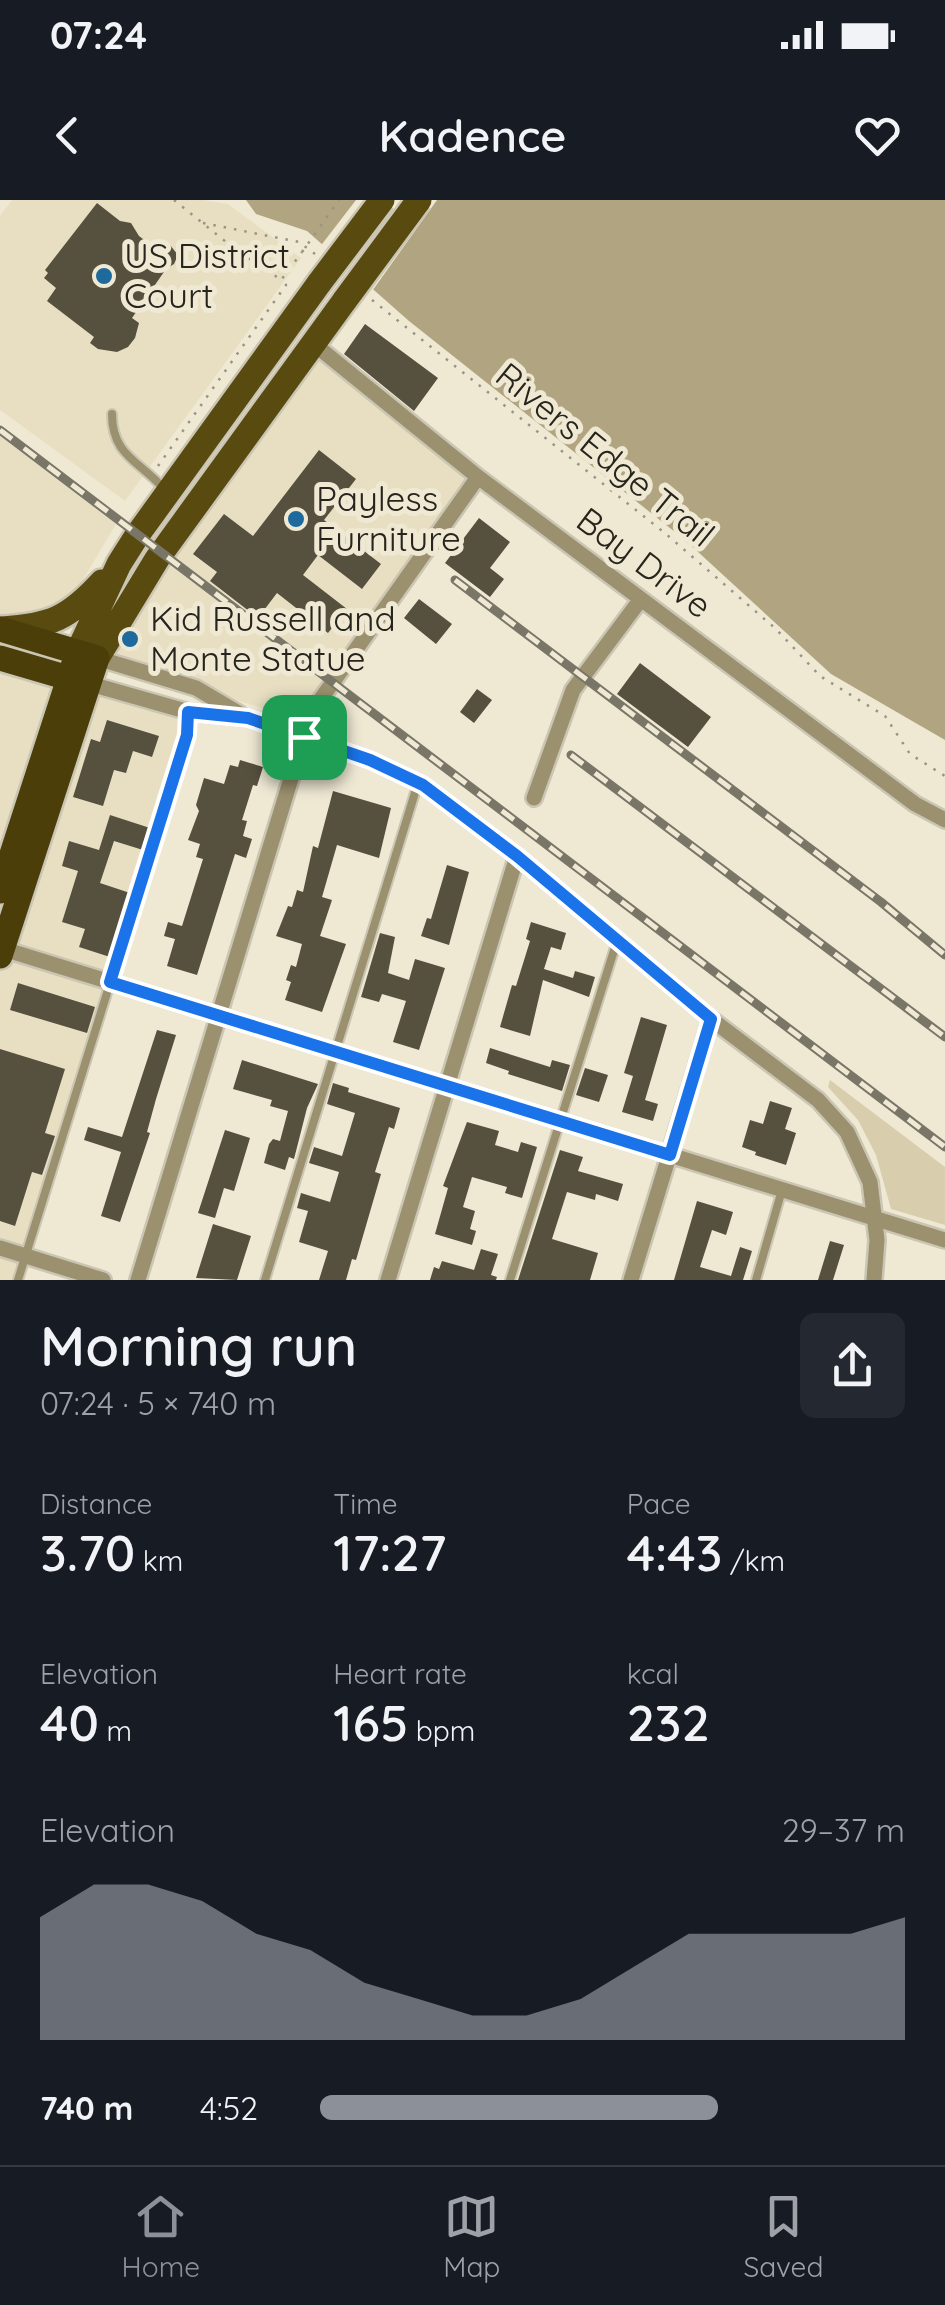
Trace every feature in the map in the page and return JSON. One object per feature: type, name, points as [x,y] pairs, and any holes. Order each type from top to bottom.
[{"type":"highway","points":[[1,629],[82,668]]},
{"type":"highway","points":[[0,658],[82,668]]},
{"type":"highway","points":[[0,890],[82,668]]},
{"type":"highway","points":[[1,951],[82,668]]},
{"type":"main road","points":[[82,668],[119,564],[160,484],[382,200]]},
{"type":"main road","points":[[82,668],[314,344],[358,300],[419,200]]},
{"type":"main road","points":[[1,629],[37,627],[78,609],[119,564]]},
{"type":"street","name":"Bay Drive","points":[[314,344],[478,478],[915,804],[945,820]]},
{"type":"street","points":[[138,1280],[311,713],[478,478]]},
{"type":"street","points":[[534,798],[573,690],[641,599]]},
{"type":"street","points":[[82,668],[188,712],[248,718]]},
{"type":"street","points":[[82,668],[196,688],[248,718],[370,760],[418,783],[517,856],[711,1019],[818,1100],[847,1132],[870,1182],[876,1219],[874,1280]]},
{"type":"street","points":[[388,1280],[517,856]]},
{"type":"street","points":[[1,951],[945,1240]]},
{"type":"street","points":[[631,1280],[711,1019]]},
{"type":"street","points":[[0,1248],[103,1280]]},
{"type":"lane","points":[[112,414],[112,432],[119,448],[160,484]]},
{"type":"lane","points":[[18,1280],[187,735],[188,712]]},
{"type":"lane","points":[[265,1280],[418,783]]},
{"type":"lane","points":[[510,1280],[618,938]]},
{"type":"lane","points":[[756,1280],[782,1190]]},
{"type":"path","points":[[160,484],[166,453],[286,285],[174,200]]},
{"type":"path","points":[[281,280],[339,200]]},
{"type":"path","points":[[202,223],[298,242],[322,272]]},
{"type":"path","name":"Rivers Edge Trail","points":[[358,300],[666,534],[776,630],[820,676],[885,716],[910,754],[945,776]]},
{"type":"shaded area","points":[[12,200],[204,200],[228,204],[301,258],[125,501],[0,410],[0,216]]},
{"type":"shaded area","points":[[246,200],[945,200],[945,740],[831,674],[685,540],[409,321],[307,231],[256,214]]},
{"type":"shaded area","points":[[314,344],[478,477],[308,722],[97,658]]},
{"type":"shaded area","points":[[0,436],[116,524],[74,595],[37,627],[0,629]]},
{"type":"shaded area","points":[[0,658],[67,678],[0,891]]},
{"type":"shaded area","points":[[87,683],[189,712],[187,735],[18,1280],[0,1280],[0,956]]},
{"type":"shaded area","points":[[830,1080],[945,1167],[945,1225],[891,1209],[876,1155],[858,1120],[828,1087]]},
{"type":"pier","points":[[356,200],[437,200],[370,294],[319,248]]},
{"type":"building","name":"US District Court","points":[[97,203],[120,221],[131,223],[139,236],[155,248],[170,245],[178,255],[132,318],[139,323],[135,338],[117,352],[98,349],[90,343],[94,337],[47,301],[56,288],[44,278],[48,273],[45,270]]},
{"type":"building","points":[[365,324],[438,378],[414,411],[344,354]]},
{"type":"building","points":[[319,450],[356,479],[324,520],[381,564],[362,589],[318,555],[303,575],[347,609],[328,633],[277,593],[258,618],[210,581],[217,572],[193,554],[224,514],[253,536]]},
{"type":"building","points":[[479,518],[510,542],[490,568],[504,579],[490,597],[445,563]]},
{"type":"building","points":[[419,599],[452,624],[436,644],[404,618]]},
{"type":"building","points":[[640,663],[711,717],[688,747],[617,694]]},
{"type":"building","points":[[477,689],[492,700],[474,723],[460,712]]},
{"type":"building","points":[[107,720],[159,736],[152,757],[133,751],[126,773],[114,770],[103,806],[73,797],[91,739],[100,742]]},
{"type":"building","points":[[240,760],[263,767],[242,820],[247,821],[243,836],[252,839],[246,858],[235,854],[197,975],[167,966],[175,939],[164,936],[168,922],[182,926],[203,859],[196,857],[200,844],[188,840],[199,811],[196,805],[204,778],[224,784],[230,765],[238,767]]},
{"type":"building","points":[[333,791],[391,808],[379,858],[337,845],[322,897],[332,900],[320,936],[346,944],[322,1012],[285,1000],[291,982],[286,980],[291,965],[296,967],[302,944],[276,936],[297,890],[303,892],[313,846],[318,848]]},
{"type":"building","points":[[110,815],[150,828],[143,850],[114,841],[100,883],[130,893],[110,957],[79,947],[85,929],[62,922],[78,871],[62,866],[69,841],[99,850]]},
{"type":"building","points":[[447,865],[469,872],[449,945],[421,936],[427,918],[431,919]]},
{"type":"building","points":[[531,922],[566,933],[561,950],[551,947],[544,969],[573,978],[575,971],[595,977],[589,997],[543,980],[530,1036],[500,1027],[530,941],[526,939]]},
{"type":"building","points":[[380,933],[395,937],[388,973],[409,980],[415,959],[445,968],[419,1050],[393,1042],[406,1001],[382,994],[379,1002],[361,997]]},
{"type":"building","points":[[18,983],[95,1007],[87,1033],[10,1010]]},
{"type":"building","points":[[641,1017],[667,1025],[645,1100],[658,1104],[653,1121],[622,1112],[633,1076],[624,1073]]},
{"type":"building","points":[[157,1030],[176,1035],[147,1132],[150,1133],[120,1222],[101,1216],[121,1152],[84,1140],[88,1127],[122,1137]]},
{"type":"building","points":[[490,1048],[550,1067],[552,1060],[570,1065],[562,1091],[486,1063]]},
{"type":"building","points":[[0,1049],[65,1069],[45,1133],[55,1136],[42,1175],[32,1172],[15,1226],[0,1221]]},
{"type":"building","points":[[242,1060],[318,1084],[307,1108],[294,1159],[289,1157],[285,1170],[264,1163],[269,1144],[273,1139],[280,1141],[288,1111],[270,1106],[272,1100],[233,1089]]},
{"type":"building","points":[[585,1068],[608,1075],[599,1102],[576,1095]]},
{"type":"building","points":[[333,1083],[349,1088],[348,1092],[400,1108],[394,1129],[389,1127],[375,1172],[381,1174],[356,1260],[352,1259],[346,1280],[319,1280],[328,1251],[299,1242],[308,1211],[297,1208],[301,1193],[330,1202],[339,1172],[309,1163],[314,1147],[342,1156],[355,1113],[327,1104]]},
{"type":"building","points":[[770,1101],[792,1108],[785,1129],[796,1133],[786,1165],[742,1147],[750,1120],[763,1124]]},
{"type":"building","points":[[467,1122],[499,1131],[495,1145],[518,1152],[521,1142],[537,1147],[522,1198],[505,1193],[507,1187],[472,1177],[463,1207],[475,1211],[470,1229],[476,1231],[472,1245],[435,1234],[448,1188],[443,1186]]},
{"type":"building","points":[[225,1130],[250,1138],[234,1191],[224,1188],[215,1218],[198,1213]]},
{"type":"building","points":[[560,1150],[583,1157],[578,1171],[623,1184],[618,1201],[596,1194],[595,1200],[567,1192],[552,1239],[598,1253],[590,1280],[518,1280]]},
{"type":"building","points":[[697,1201],[733,1212],[726,1235],[712,1230],[700,1267],[731,1276],[740,1247],[752,1251],[743,1280],[674,1280]]},
{"type":"building","points":[[213,1224],[251,1236],[237,1280],[196,1278]]},
{"type":"building","points":[[830,1241],[844,1245],[833,1280],[818,1280]]},
{"type":"building","points":[[481,1249],[498,1254],[491,1275],[496,1280],[430,1280],[434,1267],[439,1269],[442,1261],[474,1270]]},
{"type":"railway","points":[[0,430],[945,1147]]},
{"type":"railway","points":[[455,580],[881,902],[945,955]]},
{"type":"railway","points":[[571,755],[945,1037]]},
{"type":"place","name":"US District Court","points":[[104,276]]},
{"type":"place","name":"Payless Furniture","points":[[296,519]]},
{"type":"place","name":"Kid Russell and Monte Statue","points":[[130,639]]},
{"type":"route","points":[[188,712],[248,718],[304,737],[370,760],[423,785],[618,938],[711,1019],[670,1155],[110,982],[187,735],[188,712]]}]
